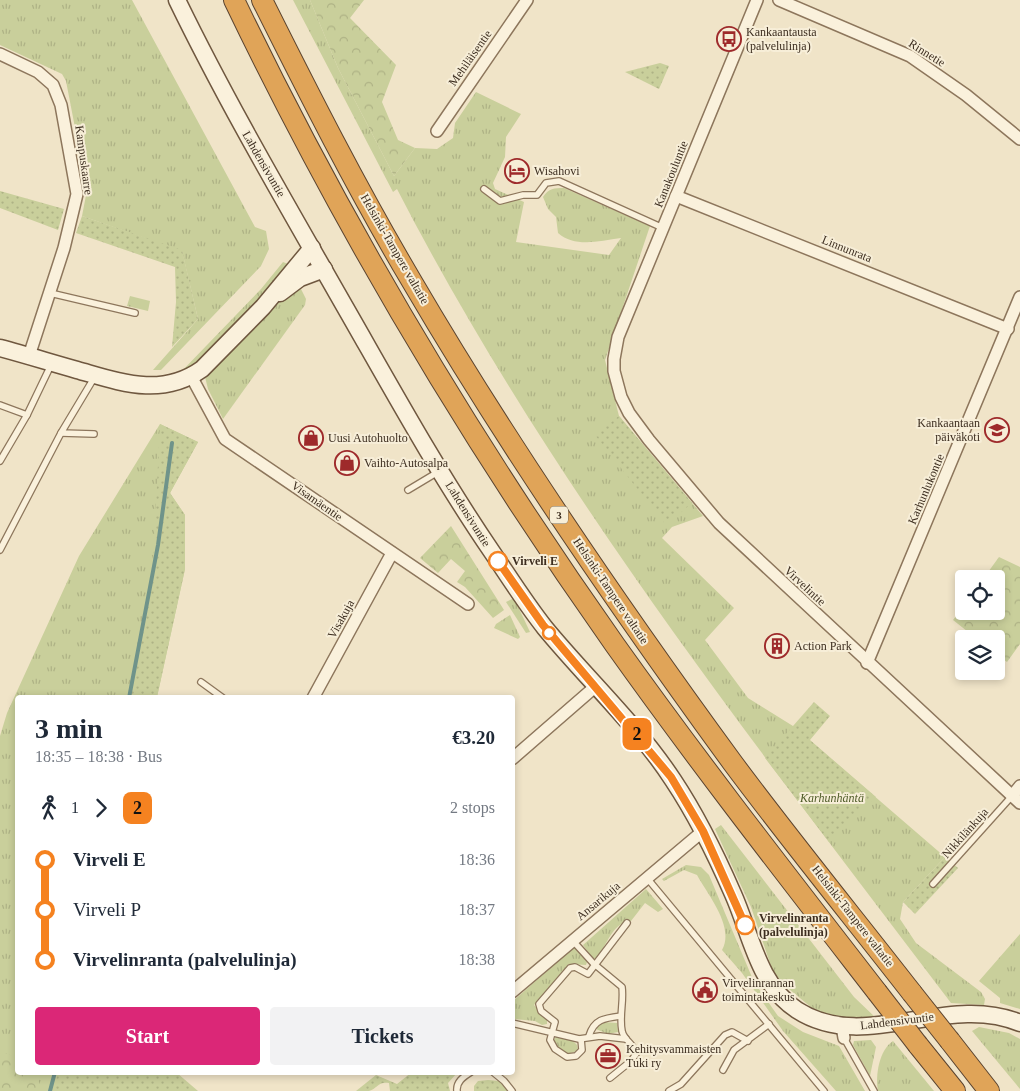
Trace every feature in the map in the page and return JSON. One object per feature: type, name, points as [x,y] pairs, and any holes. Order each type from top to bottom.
[{"type":"highway","name":"Helsinki-Tampere valtatie","points":[[234,0],[275,86],[332,193],[448,392],[515,496],[615,644],[714,781],[918,1045],[956,1089]]},
{"type":"highway","name":"Helsinki-Tampere valtatie","points":[[262,0],[320,114],[410,278],[537,482],[635,627],[734,765],[950,1041],[972,1074],[990,1091]]},
{"type":"main road","name":"Lahdensivuntie","points":[[177,0],[214,75],[312,248],[440,470],[489,548],[543,625],[671,777],[703,831],[734,896],[771,986],[793,1008],[843,1032],[863,1027],[968,1013],[988,1013],[1020,1023]]},
{"type":"main road","points":[[0,348],[123,384],[140,386],[174,382],[191,376],[202,369],[263,306],[294,266],[312,248]]},
{"type":"main road","points":[[263,306],[300,278],[324,269]]},
{"type":"street","name":"Mehiläisentie","points":[[437,131],[527,0]]},
{"type":"street","name":"Kanakouluntie","points":[[614,359],[618,337],[626,312],[663,228],[757,0]]},
{"type":"street","name":"Rinnetie","points":[[779,0],[910,56],[966,95],[1020,139]]},
{"type":"street","name":"Kampuskaarre","points":[[0,54],[41,74],[52,85],[61,105],[77,194],[64,248],[29,356]]},
{"type":"street","name":"Linnunrata","points":[[676,196],[1008,329]]},
{"type":"street","name":"Karhunlukontie","points":[[868,662],[1020,297]]},
{"type":"street","name":"Virvelintie","points":[[614,359],[616,380],[621,397],[630,413],[649,440],[736,540],[1016,799]]},
{"type":"street","name":"Visamäentie","points":[[191,376],[225,439],[468,604]]},
{"type":"street","name":"Visakuja","points":[[315,695],[392,553]]},
{"type":"street","points":[[515,757],[596,686]]},
{"type":"street","points":[[1016,799],[1020,786]]},
{"type":"street","name":"Ansarikuja","points":[[515,989],[703,831]]},
{"type":"lane","points":[[484,189],[492,197],[500,201],[523,195],[537,195],[546,183],[559,181],[663,228]]},
{"type":"lane","points":[[50,293],[135,313]]},
{"type":"lane","points":[[0,461],[27,415],[52,363]]},
{"type":"lane","points":[[0,550],[61,433],[95,375]]},
{"type":"lane","points":[[0,405],[27,415]]},
{"type":"lane","points":[[61,433],[94,434]]},
{"type":"lane","points":[[408,490],[440,470]]},
{"type":"lane","points":[[201,682],[220,695]]},
{"type":"lane","name":"Nikkilänkuja","points":[[933,884],[1016,799]]},
{"type":"lane","points":[[647,878],[824,1091]]},
{"type":"lane","points":[[581,1039],[580,1053],[567,1057],[552,1044],[550,1040],[555,1022],[541,1011],[539,1004],[570,968],[574,967],[588,974],[627,923]]},
{"type":"lane","points":[[573,941],[595,964],[622,987],[624,1003],[621,1029],[626,1039],[634,1047],[636,1054],[631,1062],[610,1078]]},
{"type":"lane","points":[[589,1036],[597,1022],[621,1016]]},
{"type":"lane","points":[[515,1024],[581,1039],[589,1036],[626,1039]]},
{"type":"lane","points":[[723,1070],[734,1050],[769,1024]]},
{"type":"lane","points":[[669,1091],[681,1084],[725,1035],[732,1032],[748,1041]]},
{"type":"lane","points":[[843,1032],[874,1091]]},
{"type":"lane","points":[[457,1091],[457,1085],[466,1075]]},
{"type":"lane","points":[[497,1075],[504,1080],[512,1091]]},
{"type":"green space","points":[[0,0],[132,0],[255,227],[266,231],[269,249],[261,266],[161,370],[153,370],[198,319],[182,251],[82,216],[87,190],[66,81],[62,74],[0,45]]},
{"type":"green space","points":[[293,0],[310,0],[338,68],[394,176],[415,148],[437,149],[453,138],[455,123],[476,92],[521,114],[506,137],[505,157],[493,183],[495,189],[524,202],[516,242],[609,255],[621,238],[596,242],[580,242],[572,241],[558,233],[556,217],[548,209],[543,197],[547,192],[555,188],[564,188],[650,226],[605,360],[619,416],[703,516],[672,527],[662,538],[734,608],[705,640],[748,698],[793,726],[945,857],[903,902],[900,919],[916,943],[981,992],[985,999],[984,1005],[951,1003],[728,708],[656,608],[520,404],[456,298],[397,189],[393,192]]},
{"type":"green space","points":[[310,0],[364,0],[350,18],[396,65],[382,102],[398,140],[415,148],[394,176],[338,68]]},
{"type":"green space","points":[[660,63],[669,66],[659,89],[625,72]]},
{"type":"green space","points":[[0,191],[64,209],[58,230],[0,208]]},
{"type":"green space","points":[[82,216],[182,250],[198,319],[172,347],[176,302],[175,267],[76,233]]},
{"type":"green space","points":[[283,262],[288,264],[280,280],[198,364],[180,373],[261,289]]},
{"type":"green space","points":[[301,289],[306,299],[305,305],[223,419],[208,389],[204,373],[239,338],[291,292]]},
{"type":"green space","points":[[130,296],[150,301],[148,311],[127,306]]},
{"type":"green space","points":[[619,416],[692,503],[666,525],[595,435]]},
{"type":"green space","points":[[160,424],[198,442],[170,493],[185,515],[185,569],[157,695],[15,695],[79,556]]},
{"type":"green space","points":[[160,424],[198,442],[170,493],[185,515],[185,569],[157,695],[131,695],[152,585]]},
{"type":"green space","points":[[451,526],[504,610],[493,618],[465,587],[457,582],[465,571],[451,559],[438,573],[420,558]]},
{"type":"green space","points":[[999,557],[1020,567],[1020,644],[1007,662],[1005,661],[1005,630],[966,630],[953,620],[955,617],[955,620],[1005,620],[1005,570],[990,570]]},
{"type":"green space","points":[[514,598],[530,632],[526,633],[506,602]]},
{"type":"green space","points":[[510,615],[520,637],[518,639],[494,628],[496,624]]},
{"type":"green space","points":[[15,696],[15,1075],[67,1075],[76,1091],[0,1091],[0,736]]},
{"type":"green space","name":"Karhunhäntä","points":[[814,702],[830,716],[810,740],[876,797],[829,842],[765,758]]},
{"type":"green space","points":[[721,825],[854,997],[876,1018],[846,1021],[830,1016],[812,1008],[783,984],[772,969],[751,907],[715,829]]},
{"type":"green space","points":[[945,857],[958,868],[915,914],[903,902]]},
{"type":"green space","points":[[686,865],[701,867],[709,875],[754,982],[778,1016],[803,1032],[839,1046],[865,1091],[836,1091],[783,1031],[742,973],[722,950],[725,941],[723,921],[697,875],[684,870],[664,881],[662,879]]},
{"type":"green space","points":[[646,889],[663,909],[658,912],[645,903],[631,921],[625,922],[615,929],[598,958],[593,959],[583,945]]},
{"type":"green space","points":[[1020,934],[1020,1009],[1000,1003],[1000,998],[979,981]]},
{"type":"green space","points":[[574,947],[587,962],[586,965],[569,964],[534,1005],[547,1019],[547,1024],[542,1025],[535,1021],[515,1019],[515,999]]},
{"type":"green space","points":[[603,1022],[617,1023],[618,1032],[608,1034],[596,1029]]},
{"type":"green space","points":[[979,1027],[1009,1033],[1020,1039],[1020,1089],[972,1031]]},
{"type":"green space","points":[[556,1036],[570,1038],[577,1045],[578,1050],[570,1053],[563,1052],[555,1044]]},
{"type":"green space","points":[[871,1040],[876,1047],[870,1076],[853,1045],[854,1041]]},
{"type":"green space","points":[[893,1041],[934,1091],[878,1091],[877,1078],[881,1057],[884,1050]]},
{"type":"green space","points":[[0,1052],[15,1056],[15,1075],[37,1075],[42,1091],[0,1091]]},
{"type":"green space","points":[[57,1075],[179,1075],[198,1091],[53,1091]]},
{"type":"green space","points":[[376,1075],[397,1084],[408,1075],[455,1075],[448,1083],[450,1091],[390,1091],[389,1083],[385,1083],[369,1091],[356,1091]]},
{"type":"green space","points":[[478,1081],[499,1081],[508,1091],[474,1091],[474,1086]]},
{"type":"waterway","points":[[130,695],[158,545],[172,443]]},
{"type":"waterway","points":[[50,1091],[54,1075]]},
{"type":"bus line","name":"2","points":[[498,561],[543,625],[641,738],[671,777],[703,831],[734,896],[745,925]]},
{"type":"place","name":"Kankaantausta (palvelulinja)","points":[[729,39]]},
{"type":"place","name":"Wisahovi","points":[[517,171]]},
{"type":"place","name":"Kankaantaan päiväkoti","points":[[997,430]]},
{"type":"place","name":"Uusi Autohuolto","points":[[311,438]]},
{"type":"place","name":"Vaihto-Autosalpa","points":[[347,463]]},
{"type":"place","name":"Virveli E","points":[[498,561]]},
{"type":"place","name":"Action Park","points":[[777,646]]},
{"type":"place","name":"Virvelinranta (palvelulinja)","points":[[745,925]]},
{"type":"place","name":"Virvelinrannan toimintakeskus","points":[[705,990]]},
{"type":"place","name":"Kehitysvammaisten Tuki ry","points":[[608,1056]]}]
